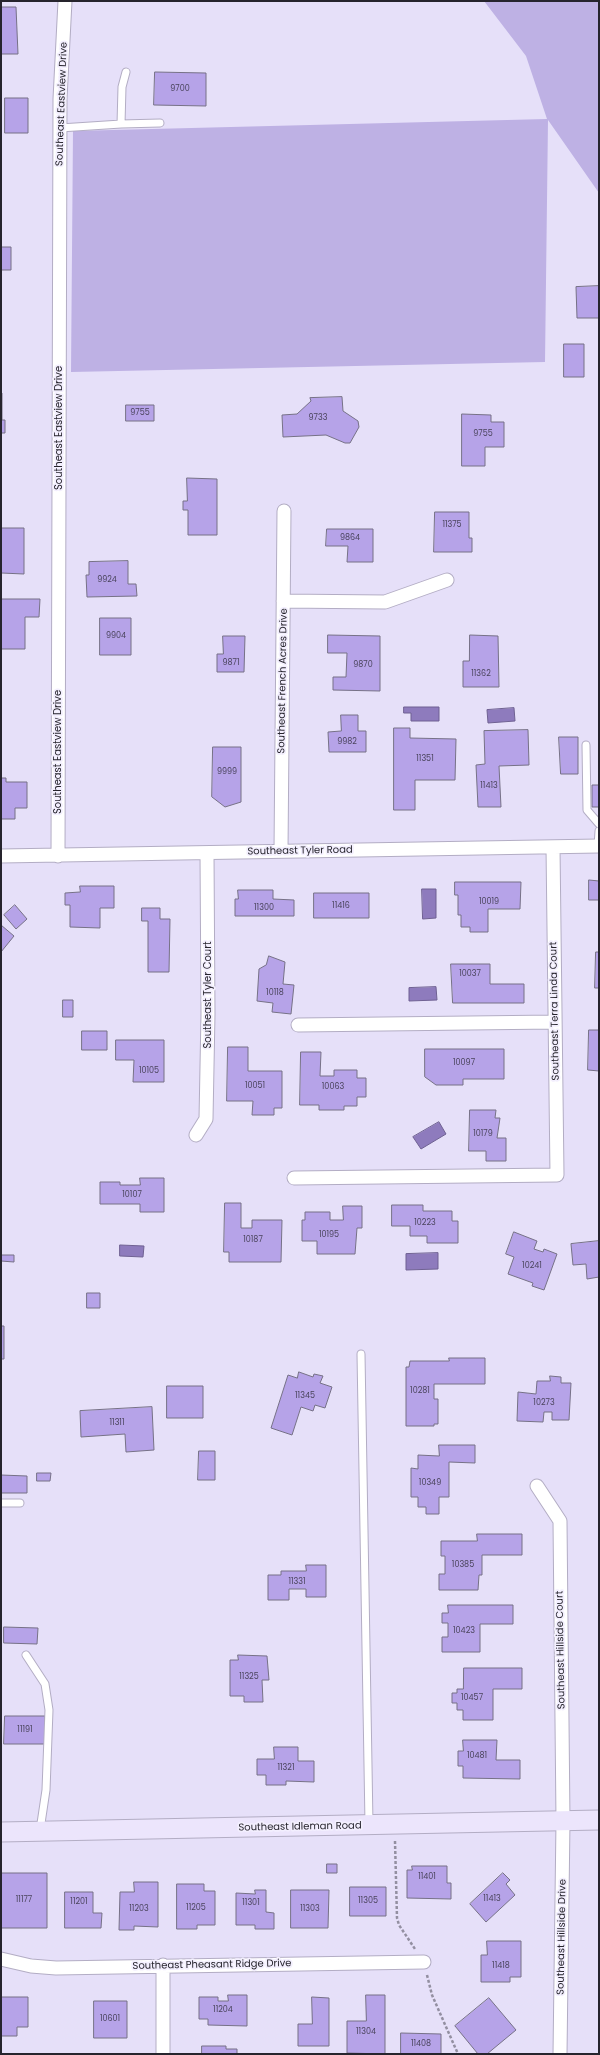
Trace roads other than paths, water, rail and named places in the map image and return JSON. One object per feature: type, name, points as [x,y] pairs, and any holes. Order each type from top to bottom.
[{"type":"main road","name":"Southeast Idleman Road","points":[[1,1832],[369,1826],[395,1824],[599,1820]]},
{"type":"street","name":"Southeast Eastview Drive","points":[[58,856],[60,128],[65,1]]},
{"type":"street","name":"Southeast French Acres Drive","points":[[281,851],[284,511]]},
{"type":"street","points":[[283,601],[385,602],[447,580]]},
{"type":"street","name":"Southeast Tyler Road","points":[[1,856],[599,846]]},
{"type":"street","name":"Southeast Terra Linda Court","points":[[294,1178],[557,1175],[553,847]]},
{"type":"street","name":"Southeast Tyler Court","points":[[196,1135],[206,1119],[208,1014],[207,853]]},
{"type":"street","points":[[298,1025],[555,1022]]},
{"type":"street","name":"Southeast Hillside Court","points":[[537,1486],[560,1521],[563,1821]]},
{"type":"street","name":"Southeast Hillside Drive","points":[[560,2054],[563,1821]]},
{"type":"street","name":"Southeast Pheasant Ridge Drive","points":[[1,1958],[31,1966],[56,1968],[163,1965],[424,1962]]},
{"type":"street","points":[[163,1965],[163,2054]]},
{"type":"lane","points":[[121,124],[122,87],[126,72]]},
{"type":"lane","points":[[60,128],[160,123]]},
{"type":"lane","points":[[586,745],[587,810],[599,824]]},
{"type":"lane","points":[[599,831],[599,846]]},
{"type":"lane","points":[[361,1354],[369,1826]]},
{"type":"lane","points":[[1,1503],[20,1503]]},
{"type":"lane","points":[[26,1655],[45,1684],[49,1710],[46,1790],[40,1832]]}]
